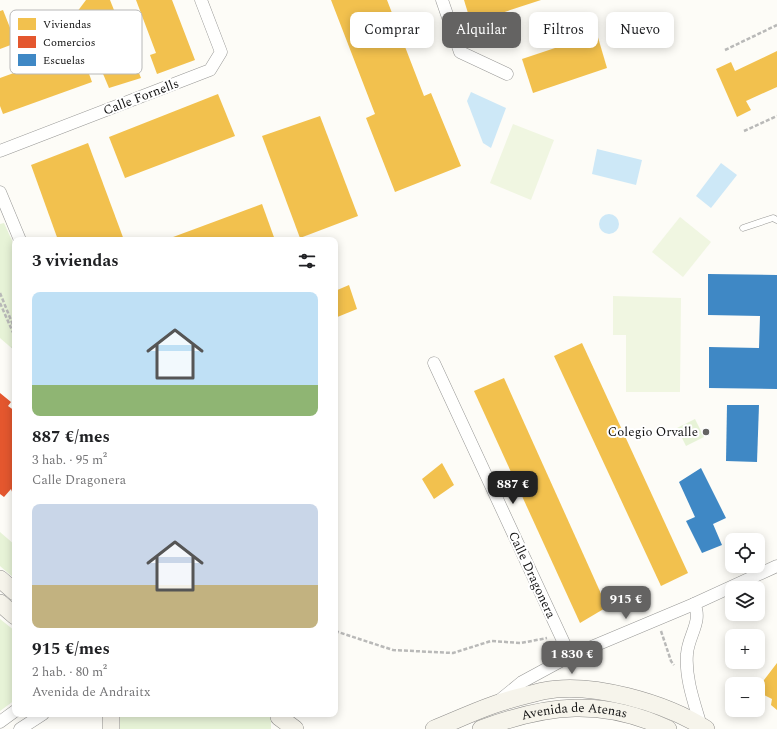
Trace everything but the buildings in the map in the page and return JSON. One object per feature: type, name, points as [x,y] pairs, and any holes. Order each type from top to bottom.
[{"type":"main road","points":[[0,580],[12,590]]},
{"type":"main road","points":[[0,604],[12,614]]},
{"type":"main road","name":"Avenida de Atenas","points":[[434,729],[494,705],[545,691],[578,689],[628,696],[666,708],[704,727]]},
{"type":"main road","name":"Avenida de Atenas","points":[[480,729],[502,721],[543,710],[587,707],[623,713],[656,723],[668,729]]},
{"type":"main road","points":[[279,720],[295,729]]},
{"type":"street","name":"Calle Fornells","points":[[0,151],[210,70],[221,52],[201,0]]},
{"type":"street","points":[[442,0],[460,52],[507,74]]},
{"type":"street","points":[[0,192],[19,237]]},
{"type":"street","name":"Calle Dragonera","points":[[434,363],[570,656]]},
{"type":"street","points":[[494,705],[522,682],[570,656],[694,604],[777,566]]},
{"type":"street","points":[[694,604],[698,611],[697,620],[687,652],[687,678],[704,727]]},
{"type":"street","points":[[0,722],[12,713]]},
{"type":"street","points":[[20,729],[38,717]]},
{"type":"lane","points":[[743,228],[773,218],[777,220]]},
{"type":"path","points":[[725,50],[777,25]]},
{"type":"path","points":[[744,131],[777,116]]},
{"type":"path","points":[[0,294],[12,320]]},
{"type":"path","points":[[0,303],[12,330]]},
{"type":"path","points":[[657,619],[671,662],[687,678]]},
{"type":"path","points":[[338,632],[393,650],[453,653],[491,641],[521,642],[549,637],[554,649],[564,644]]},
{"type":"green space","points":[[513,124],[554,140],[531,200],[490,183]]},
{"type":"green space","points":[[680,217],[711,242],[683,277],[652,252]]},
{"type":"green space","points":[[4,223],[12,240],[12,348],[0,338],[0,224]]},
{"type":"green space","points":[[613,296],[681,298],[680,392],[626,392],[626,335],[613,335]]},
{"type":"green space","points":[[695,419],[704,437],[686,446],[677,428]]},
{"type":"green space","points":[[0,532],[12,542],[12,576],[0,566]]},
{"type":"green space","points":[[0,619],[12,629],[12,702],[0,711]]},
{"type":"green space","points":[[118,717],[271,717],[271,729],[118,729]]},
{"type":"water","points":[[471,92],[506,108],[491,148],[483,143],[467,101]]},
{"type":"water","points":[[597,149],[642,160],[636,185],[592,174]]},
{"type":"water","points":[[721,163],[737,175],[711,208],[696,196]]},
{"type":"water","points":[[605,214],[613,214],[619,220],[619,228],[613,234],[605,234],[599,228],[599,220]]},
{"type":"place","name":"Colegio Orvalle","points":[[706,432]]}]
